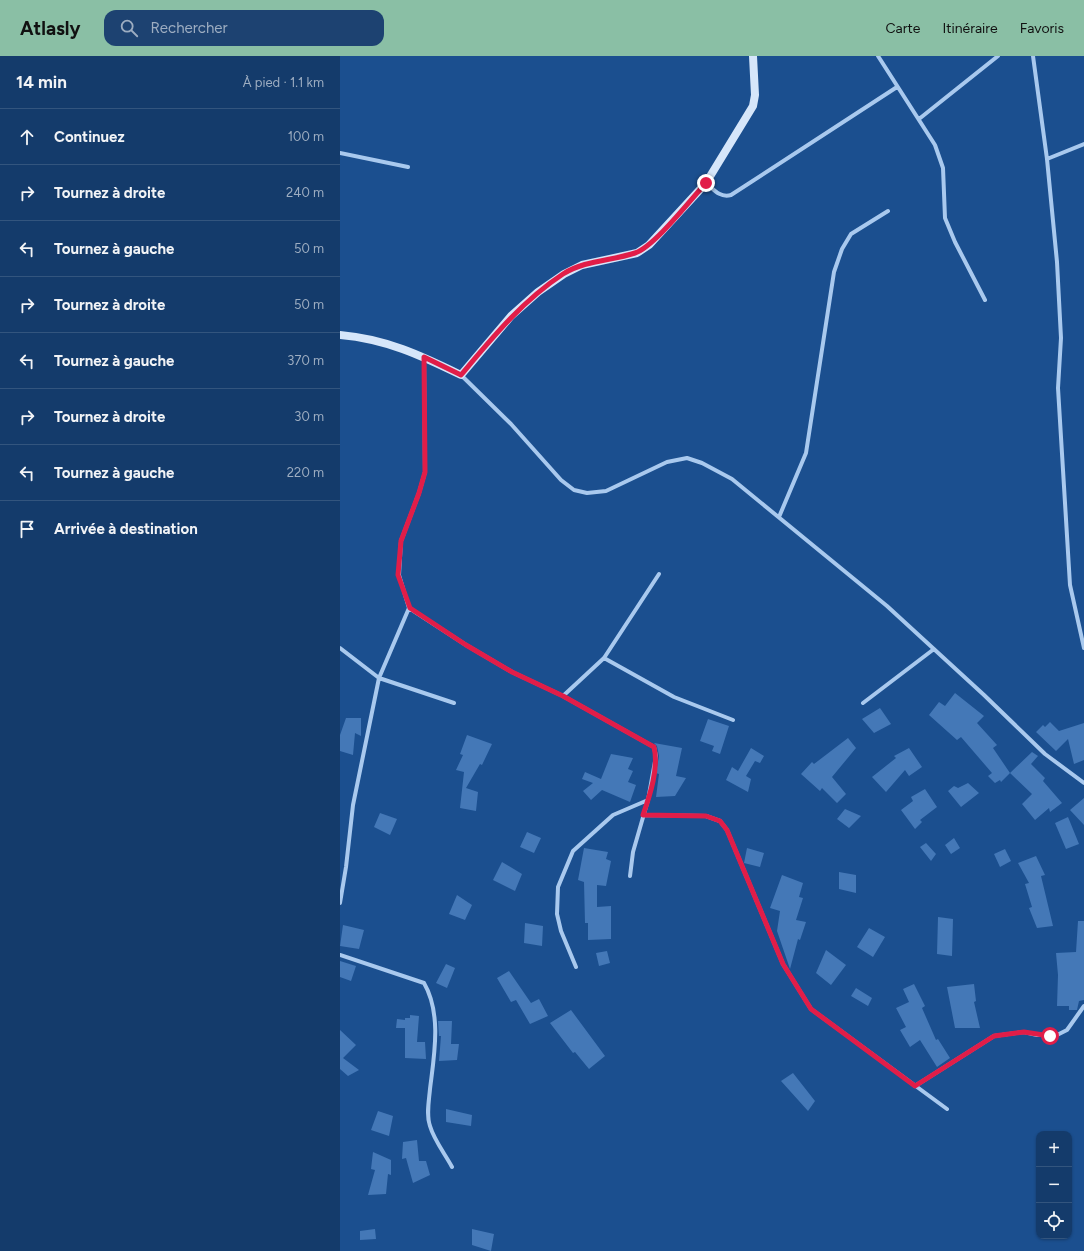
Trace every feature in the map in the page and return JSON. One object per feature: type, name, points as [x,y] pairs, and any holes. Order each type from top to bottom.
[{"type":"street","points":[[461,375],[511,316],[538,292],[564,274],[582,265],[637,253],[650,245],[706,183],[753,106],[755,95],[753,56]]},
{"type":"street","points":[[878,56],[936,145],[943,168],[945,218],[955,242],[985,300]]},
{"type":"street","points":[[919,119],[998,56]]},
{"type":"street","points":[[1033,56],[1047,159],[1057,262],[1061,338],[1058,388],[1070,585],[1084,648]]},
{"type":"street","points":[[706,183],[725,197],[731,195],[897,87]]},
{"type":"street","points":[[1047,159],[1084,144]]},
{"type":"street","points":[[340,154],[408,167]]},
{"type":"street","points":[[779,517],[806,453],[834,272],[842,249],[851,234],[888,212]]},
{"type":"street","points":[[340,335],[382,342],[412,351],[461,375],[511,424],[561,480],[574,490],[587,493],[606,491],[668,462],[687,458],[702,463],[732,480],[881,601],[1045,754],[1084,783]]},
{"type":"street","points":[[424,357],[425,472],[419,493],[401,541],[398,575],[410,608],[466,645],[512,672],[563,696],[654,747],[656,756],[648,800],[633,852],[630,876]]},
{"type":"street","points":[[563,696],[604,658],[659,574]]},
{"type":"street","points":[[340,904],[346,867],[352,805],[379,678],[410,608]]},
{"type":"street","points":[[340,648],[379,678],[454,703]]},
{"type":"street","points":[[863,703],[934,649]]},
{"type":"street","points":[[604,658],[674,697],[732,720]]},
{"type":"street","points":[[576,967],[561,931],[557,914],[558,887],[572,851],[613,815],[648,800]]},
{"type":"street","points":[[643,815],[706,816],[720,821],[727,830],[783,964],[811,1009],[947,1109]]},
{"type":"street","points":[[340,955],[424,984],[430,994],[434,1010],[434,1056],[428,1111],[430,1126],[452,1167]]},
{"type":"street","points":[[915,1086],[994,1036],[1024,1032],[1050,1036],[1057,1035],[1068,1030],[1084,1006]]},
{"type":"building","points":[[955,693],[984,716],[977,723],[997,745],[993,748],[1010,773],[1001,782],[1000,780],[995,783],[988,776],[992,773],[961,737],[957,740],[929,715],[939,702],[945,706]]},
{"type":"building","points":[[880,708],[891,724],[874,733],[862,719]]},
{"type":"building","points":[[346,718],[361,718],[361,736],[355,733],[353,755],[340,751],[340,735]]},
{"type":"building","points":[[708,719],[729,726],[720,754],[712,751],[714,746],[700,741]]},
{"type":"building","points":[[1050,722],[1059,731],[1084,723],[1084,760],[1074,764],[1068,739],[1056,751],[1036,732],[1043,725],[1045,727]]},
{"type":"building","points":[[467,735],[492,744],[482,765],[480,764],[466,788],[478,792],[476,811],[460,808],[464,772],[456,770],[463,755],[460,754]]},
{"type":"building","points":[[848,738],[856,748],[832,777],[846,794],[837,803],[822,788],[820,791],[801,774],[812,762],[814,764]]},
{"type":"building","points":[[654,743],[682,748],[676,776],[686,778],[675,796],[656,797],[659,774],[656,773],[659,756],[657,746]]},
{"type":"building","points":[[751,748],[764,756],[760,763],[755,761],[746,776],[751,779],[748,792],[726,780],[732,767],[738,771]]},
{"type":"building","points":[[909,748],[922,767],[909,776],[905,770],[886,792],[872,777],[896,758],[894,756]]},
{"type":"building","points":[[1032,752],[1038,756],[1031,764],[1045,778],[1043,781],[1062,803],[1050,812],[1049,808],[1035,820],[1022,804],[1032,794],[1010,773]]},
{"type":"building","points":[[611,754],[633,758],[628,769],[633,771],[628,782],[636,785],[630,802],[602,790],[591,800],[583,791],[593,783],[582,779],[585,772],[601,779]]},
{"type":"building","points":[[968,783],[979,793],[961,807],[948,791],[954,786],[958,788]]},
{"type":"building","points":[[925,789],[937,807],[920,820],[922,822],[915,829],[901,810],[913,801],[911,797]]},
{"type":"building","points":[[1084,798],[1084,825],[1070,810]]},
{"type":"building","points":[[845,809],[861,816],[849,828],[837,819]]},
{"type":"building","points":[[380,813],[397,819],[390,835],[374,827]]},
{"type":"building","points":[[1068,817],[1079,844],[1066,849],[1055,823]]},
{"type":"building","points":[[527,832],[541,838],[534,853],[520,847]]},
{"type":"building","points":[[954,838],[960,848],[951,854],[945,845]]},
{"type":"building","points":[[926,843],[936,854],[931,861],[920,847]]},
{"type":"building","points":[[584,848],[608,852],[606,859],[611,861],[606,886],[597,885],[597,907],[611,906],[611,939],[588,940],[588,923],[585,923],[584,882],[578,880]]},
{"type":"building","points":[[747,848],[764,853],[760,867],[744,863]]},
{"type":"building","points":[[1005,849],[1011,861],[1000,867],[994,854]]},
{"type":"building","points":[[1036,856],[1045,875],[1041,876],[1053,926],[1037,928],[1029,908],[1032,907],[1025,884],[1029,883],[1018,863]]},
{"type":"building","points":[[502,862],[522,874],[515,891],[493,880]]},
{"type":"building","points":[[839,872],[856,875],[856,893],[839,889]]},
{"type":"building","points":[[782,875],[803,883],[799,897],[803,898],[796,920],[806,922],[800,940],[798,939],[790,969],[777,931],[780,911],[770,908]]},
{"type":"building","points":[[457,895],[472,905],[465,920],[449,914]]},
{"type":"building","points":[[938,917],[953,919],[952,956],[937,954]]},
{"type":"building","points":[[1078,921],[1084,921],[1084,1000],[1079,1001],[1077,1010],[1069,1010],[1069,1006],[1057,1006],[1058,975],[1056,953],[1076,952]]},
{"type":"building","points":[[525,923],[543,926],[542,946],[524,943]]},
{"type":"building","points":[[343,925],[364,930],[359,949],[340,946]]},
{"type":"building","points":[[869,928],[885,937],[873,957],[857,947]]},
{"type":"building","points":[[826,950],[846,965],[831,985],[816,973]]},
{"type":"building","points":[[607,951],[610,963],[599,966],[596,953]]},
{"type":"building","points":[[340,961],[356,966],[351,981],[340,977]]},
{"type":"building","points":[[446,964],[455,968],[447,988],[436,983]]},
{"type":"building","points":[[509,971],[531,1003],[539,999],[548,1016],[530,1024],[516,1000],[511,1002],[497,978]]},
{"type":"building","points":[[914,984],[925,1006],[922,1008],[936,1040],[938,1039],[950,1058],[937,1067],[920,1040],[910,1047],[900,1030],[906,1027],[896,1008],[909,1002],[903,989]]},
{"type":"building","points":[[974,984],[976,1001],[974,1002],[980,1028],[955,1028],[947,987]]},
{"type":"building","points":[[856,988],[872,998],[868,1006],[851,996]]},
{"type":"building","points":[[571,1010],[605,1056],[589,1069],[575,1052],[573,1053],[550,1023]]},
{"type":"building","points":[[410,1015],[419,1016],[417,1042],[425,1042],[426,1059],[405,1058],[405,1028],[396,1028],[397,1019],[405,1020],[405,1018],[410,1018]]},
{"type":"building","points":[[438,1021],[452,1021],[451,1044],[459,1044],[457,1060],[439,1061],[441,1036],[439,1036]]},
{"type":"building","points":[[340,1030],[356,1045],[343,1058],[359,1070],[348,1076],[340,1069]]},
{"type":"building","points":[[793,1073],[815,1101],[808,1111],[781,1081]]},
{"type":"building","points":[[446,1109],[472,1115],[471,1126],[446,1122]]},
{"type":"building","points":[[378,1111],[393,1116],[389,1136],[371,1130]]},
{"type":"building","points":[[417,1140],[419,1161],[426,1161],[430,1175],[413,1183],[406,1158],[402,1159],[403,1142]]},
{"type":"building","points":[[373,1152],[391,1160],[391,1175],[388,1174],[386,1194],[368,1195],[375,1170],[371,1169]]},
{"type":"building","points":[[375,1229],[376,1239],[360,1240],[360,1231]]},
{"type":"building","points":[[472,1229],[494,1234],[491,1251],[472,1245]]},
{"type":"route","points":[[706,183],[650,245],[637,253],[582,265],[564,274],[538,292],[511,316],[461,375],[424,357],[425,472],[419,493],[401,541],[398,575],[410,608],[466,645],[512,672],[563,696],[654,747],[656,756],[651,790],[643,815],[706,816],[720,821],[727,830],[783,964],[811,1009],[915,1086],[987,1039],[994,1036],[1024,1032],[1050,1036]]}]
